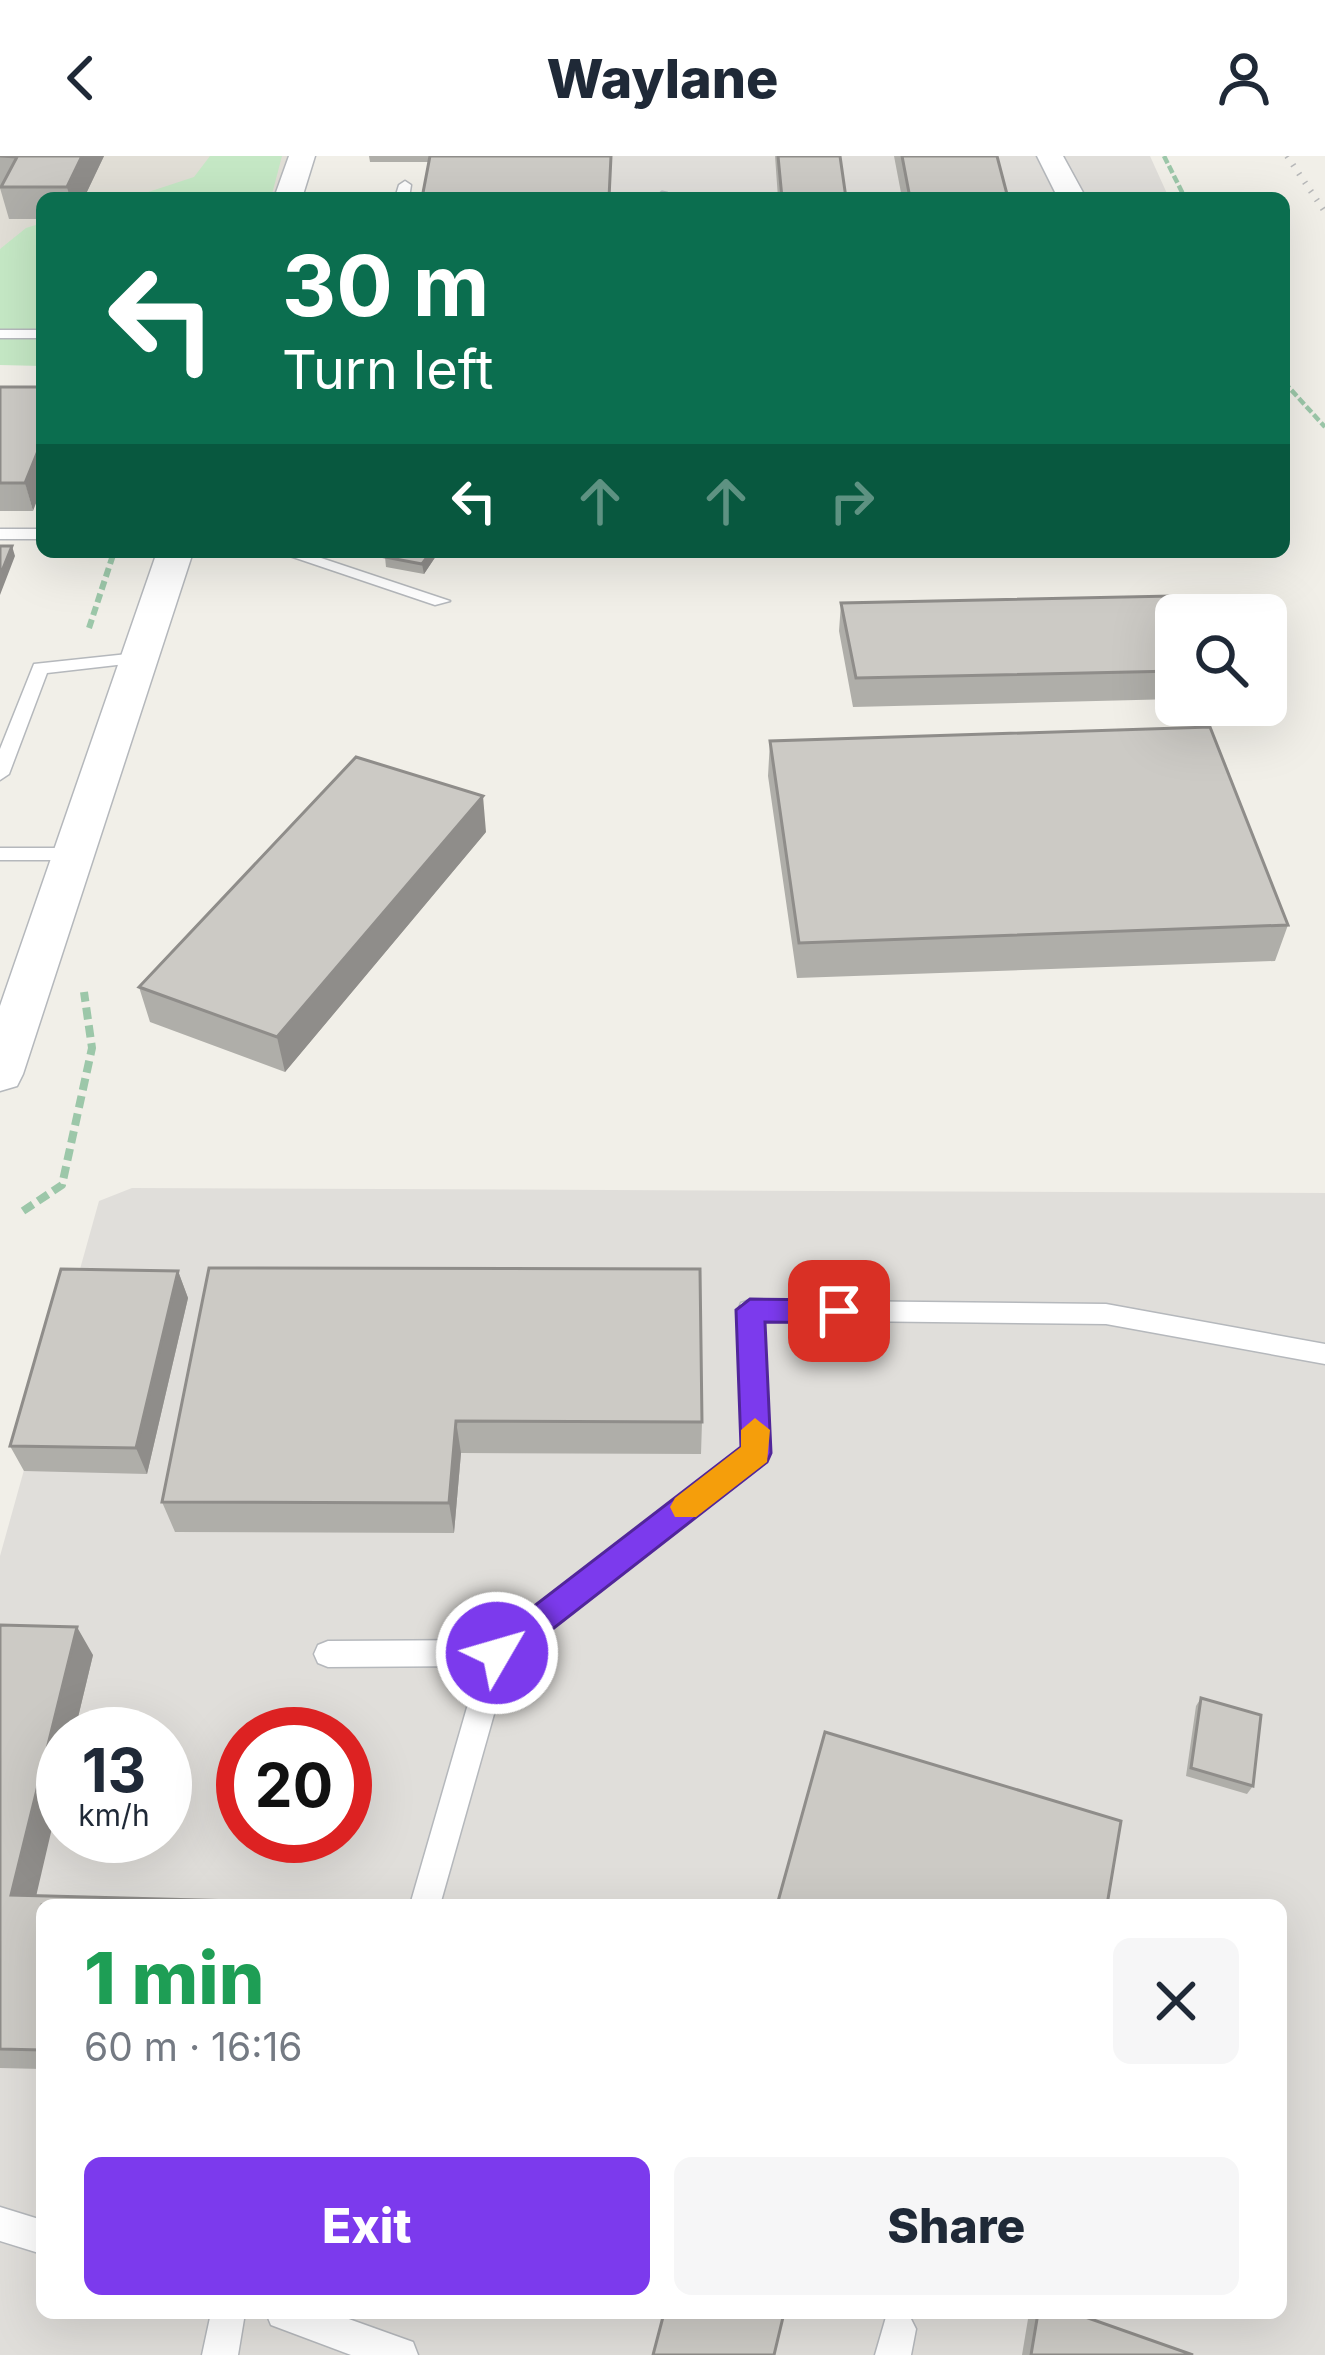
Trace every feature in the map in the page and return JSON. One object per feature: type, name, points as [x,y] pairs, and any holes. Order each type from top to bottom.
[{"type":"street","points":[[290,192],[302,156]]},
{"type":"street","points":[[1050,156],[1069,192]]},
{"type":"street","points":[[0,1074],[173,558]]},
{"type":"lane","points":[[0,334],[36,334]]},
{"type":"lane","points":[[0,534],[36,534]]},
{"type":"lane","points":[[305,558],[441,601]]},
{"type":"lane","points":[[0,774],[40,668],[136,658]]},
{"type":"lane","points":[[0,854],[74,854]]},
{"type":"lane","points":[[427,1899],[497,1653],[756,1453],[750,1310],[1106,1314],[1325,1354]]},
{"type":"lane","points":[[328,1654],[497,1653]]},
{"type":"lane","points":[[0,2224],[36,2234]]},
{"type":"lane","points":[[220,2355],[227,2319]]},
{"type":"lane","points":[[300,2319],[400,2355]]},
{"type":"path","points":[[1164,156],[1182,192]]},
{"type":"path","points":[[1290,389],[1325,427]]},
{"type":"path","points":[[77,664],[112,558]]},
{"type":"shaded area","points":[[0,156],[289,156],[278,192],[36,192],[36,231],[0,306]]},
{"type":"shaded area","points":[[371,156],[1150,156],[1166,192],[432,192],[437,162],[370,162]]},
{"type":"shaded area","points":[[132,1188],[1325,1193],[1325,2355],[0,2355],[0,1556],[99,1201]]},
{"type":"green space","points":[[210,156],[282,156],[273,192],[148,192],[194,177]]},
{"type":"green space","points":[[36,225],[36,366],[0,365],[0,249]]},
{"type":"building","points":[[0,156],[82,156],[67,187],[1,187],[17,157]]},
{"type":"building","points":[[430,156],[611,156],[609,192],[423,192]]},
{"type":"building","points":[[778,156],[840,156],[845,192],[781,192]]},
{"type":"building","points":[[902,156],[997,156],[1006,192],[909,192]]},
{"type":"building","points":[[0,387],[36,387],[36,456],[25,483],[0,483]]},
{"type":"building","points":[[0,546],[12,546],[0,576]]},
{"type":"building","points":[[390,558],[426,558],[422,564]]},
{"type":"building","points":[[1155,596],[1155,671],[856,678],[841,603]]},
{"type":"building","points":[[1210,727],[1288,925],[799,943],[770,741]]},
{"type":"building","points":[[356,757],[483,796],[277,1037],[139,987]]},
{"type":"building","points":[[209,1268],[700,1269],[702,1422],[456,1421],[449,1503],[162,1502]]},
{"type":"building","points":[[61,1269],[178,1271],[136,1448],[10,1446]]},
{"type":"building","points":[[0,1625],[77,1627],[57,1707],[36,1707],[36,1793],[11,1895],[161,1899],[36,1899],[36,2050],[0,2049]]},
{"type":"building","points":[[1201,1698],[1261,1715],[1253,1786],[1191,1768]]},
{"type":"building","points":[[825,1732],[1121,1821],[1108,1899],[779,1899]]},
{"type":"building","points":[[662,2319],[783,2319],[774,2355],[653,2355]]},
{"type":"building","points":[[1037,2319],[1091,2319],[1193,2355],[1031,2355]]},
{"type":"railway","points":[[1287,156],[1325,212]]},
{"type":"slow traffic","points":[[686,1507],[756,1453],[755,1430]]},
{"type":"route","points":[[497,1653],[756,1453],[750,1310],[839,1311]]}]
